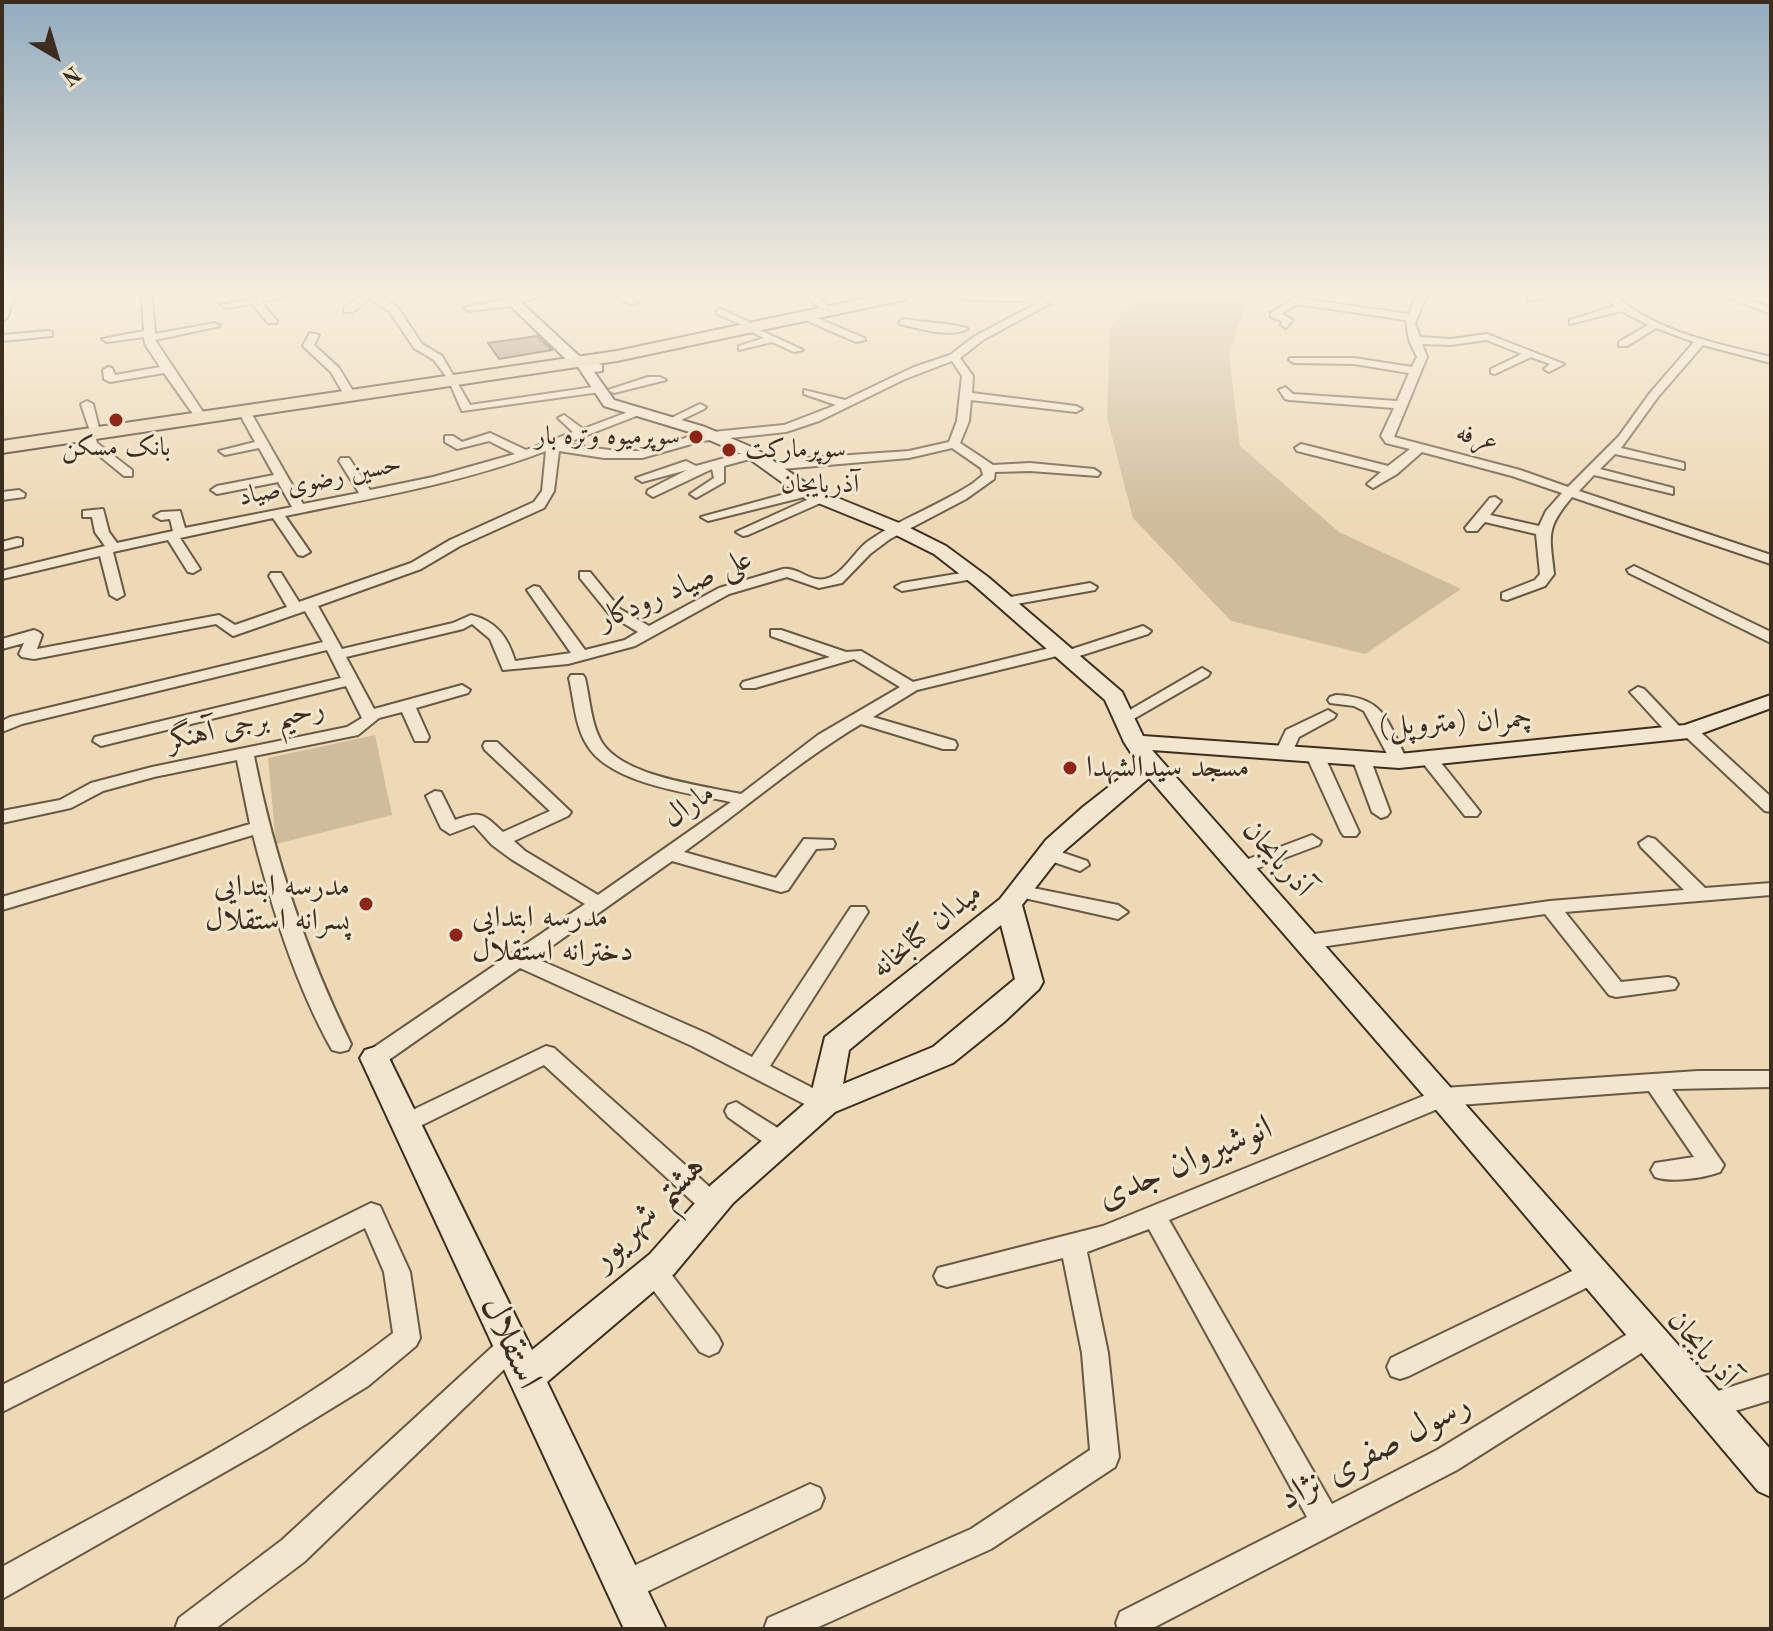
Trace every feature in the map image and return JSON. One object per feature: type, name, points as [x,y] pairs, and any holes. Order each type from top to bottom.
[{"type":"main road","points":[[92,431],[197,412],[499,371]]},
{"type":"main road","points":[[2,444],[244,411],[450,378]]},
{"type":"street","points":[[108,371],[110,379],[156,371]]},
{"type":"street","points":[[169,371],[197,412]]},
{"type":"street","points":[[336,371],[347,391]]},
{"type":"street","points":[[446,371],[466,409],[630,387],[647,379],[660,380]]},
{"type":"street","points":[[587,371],[607,390]]},
{"type":"street","points":[[653,493],[696,470],[718,451],[805,422],[915,371]]},
{"type":"street","points":[[771,434],[758,457],[792,462],[924,454],[954,444],[961,433],[968,376],[964,371]]},
{"type":"street","name":"عرفه","points":[[1415,371],[1387,436],[1390,440],[1516,473],[1771,560]]},
{"type":"street","points":[[1507,596],[1540,583],[1547,574],[1543,531],[1551,514],[1612,450],[1675,371]]},
{"type":"street","points":[[1335,385],[1341,400]]},
{"type":"street","name":"آذربایجان","points":[[607,390],[609,403],[671,421],[718,451],[758,457],[814,495],[898,529],[940,550],[974,575],[1114,697],[1135,742],[1151,766],[1443,1097],[1771,1478]]},
{"type":"street","points":[[1285,390],[1289,397],[1400,405]]},
{"type":"street","points":[[808,392],[846,404]]},
{"type":"street","points":[[966,396],[1076,409]]},
{"type":"street","points":[[87,404],[91,444],[128,473]]},
{"type":"street","points":[[475,407],[494,420]]},
{"type":"street","points":[[671,421],[700,407]]},
{"type":"street","points":[[244,411],[300,510]]},
{"type":"street","name":"حسین رضوی صیاد","points":[[2,575],[109,549],[434,481],[553,446],[640,411]]},
{"type":"street","points":[[564,418],[582,434]]},
{"type":"street","points":[[805,422],[824,429]]},
{"type":"street","points":[[449,439],[461,446],[490,437],[526,455]]},
{"type":"street","points":[[2,644],[34,635],[27,654],[34,654],[219,619],[233,631],[416,566],[455,543],[539,505],[548,491],[553,446],[637,455],[657,452],[700,437],[718,451],[720,479],[696,494]]},
{"type":"street","points":[[225,451],[262,444]]},
{"type":"street","points":[[898,529],[931,515],[990,476],[988,469],[975,455],[954,444]]},
{"type":"street","points":[[1301,448],[1393,471]]},
{"type":"street","points":[[1373,484],[1419,448]]},
{"type":"street","points":[[1612,450],[1680,466]]},
{"type":"street","points":[[345,461],[367,496]]},
{"type":"street","points":[[642,478],[686,465],[696,470]]},
{"type":"street","points":[[988,469],[1030,467],[1094,473]]},
{"type":"street","points":[[1592,471],[1668,491]]},
{"type":"street","points":[[217,490],[281,478]]},
{"type":"street","points":[[2,496],[19,494]]},
{"type":"street","points":[[708,517],[814,495]]},
{"type":"street","points":[[743,532],[814,495]]},
{"type":"street","points":[[1495,501],[1477,522],[1543,531]]},
{"type":"street","points":[[88,514],[98,512],[109,549],[117,595]]},
{"type":"street","points":[[161,516],[175,514],[176,535],[193,569]]},
{"type":"street","points":[[278,515],[303,552]]},
{"type":"street","name":"علی صیاد رودکار","points":[[336,649],[458,626],[471,619],[482,622],[496,634],[503,645],[509,667],[581,656],[630,643],[646,631],[724,591],[758,578],[788,572],[807,583],[828,583],[846,575],[855,558],[898,529]]},
{"type":"street","points":[[2,546],[17,542]]},
{"type":"street","points":[[1634,570],[1771,638]]},
{"type":"street","points":[[585,575],[615,612],[646,631]]},
{"type":"street","points":[[902,587],[974,575]]},
{"type":"street","name":"رحیم برجی آهنگر","points":[[2,817],[65,804],[97,787],[152,772],[352,731],[371,719],[313,609],[300,607],[276,576]]},
{"type":"street","points":[[1005,602],[1090,587]]},
{"type":"street","points":[[534,590],[581,656]]},
{"type":"street","name":"مارال","points":[[375,1058],[746,800],[824,739],[911,687],[1143,631]]},
{"type":"street","points":[[776,633],[846,657]]},
{"type":"street","points":[[3,731],[16,720],[336,649]]},
{"type":"street","points":[[749,685],[856,654],[911,687]]},
{"type":"street","points":[[1124,718],[1202,673]]},
{"type":"street","points":[[577,678],[593,742],[601,754],[619,767],[746,800]]},
{"type":"street","points":[[101,741],[351,680]]},
{"type":"street","points":[[369,716],[462,690]]},
{"type":"street","points":[[1638,692],[1771,807]]},
{"type":"street","points":[[1284,753],[1292,734],[1332,708],[1357,701],[1371,708],[1399,761]]},
{"type":"street","name":"چمران (متروپل)","points":[[1135,742],[1399,761],[1683,732],[1771,701]]},
{"type":"street","points":[[407,706],[421,737]]},
{"type":"street","points":[[860,718],[949,745]]},
{"type":"street","points":[[491,746],[562,812],[499,841]]},
{"type":"street","points":[[245,755],[258,828],[290,933],[340,1044]]},
{"type":"street","points":[[1315,755],[1350,832]]},
{"type":"street","points":[[1361,758],[1381,812]]},
{"type":"street","points":[[1428,758],[1471,812]]},
{"type":"street","points":[[1013,898],[1089,811],[1151,766]]},
{"type":"street","points":[[435,796],[450,828],[477,818],[499,841],[599,904]]},
{"type":"street","points":[[2,904],[258,828]]},
{"type":"street","points":[[1242,868],[1312,841]]},
{"type":"street","points":[[669,854],[781,886],[811,843],[826,844]]},
{"type":"street","points":[[1648,843],[1699,893]]},
{"type":"street","points":[[1049,854],[1080,865]]},
{"type":"street","points":[[1307,942],[1550,907],[1771,889]]},
{"type":"street","points":[[1013,898],[1118,912]]},
{"type":"street","name":"میدان کتابخانه","points":[[1013,898],[1029,982],[994,1015],[943,1055],[824,1104],[835,1045],[897,998],[1013,898]]},
{"type":"street","points":[[1550,907],[1616,990],[1668,984]]},
{"type":"street","points":[[756,1069],[858,912]]},
{"type":"street","points":[[520,960],[700,1040],[824,1104]]},
{"type":"street","points":[[406,1123],[546,1054],[713,1205]]},
{"type":"street","name":"استقلال","points":[[375,1058],[625,1586],[638,1626]]},
{"type":"street","name":"انوشیروان جدی","points":[[947,1276],[1107,1236],[1443,1097],[1655,1082],[1771,1079]]},
{"type":"street","points":[[1655,1082],[1712,1165],[1663,1170]]},
{"type":"street","name":"هشتم شهریور","points":[[519,1361],[653,1270],[713,1205],[824,1104]]},
{"type":"street","points":[[736,1111],[781,1142]]},
{"type":"street","points":[[2,1399],[371,1213],[397,1272],[407,1338],[358,1377],[152,1500],[2,1584]]},
{"type":"street","points":[[1154,1216],[1326,1523]]},
{"type":"street","points":[[779,1629],[981,1539],[1105,1457],[1095,1353],[1073,1245]]},
{"type":"street","points":[[653,1270],[709,1344]]},
{"type":"street","points":[[1400,1367],[1593,1272]]},
{"type":"street","name":"رسول صفری نژاد","points":[[1131,1623],[1447,1460],[1648,1335]]},
{"type":"street","points":[[190,1629],[293,1551],[519,1361]]},
{"type":"street","points":[[1709,1406],[1771,1387]]},
{"type":"street","points":[[625,1586],[810,1498]]},
{"type":"shaded area","points":[[1109,371],[1231,371],[1240,446],[1339,532],[1461,589],[1365,654],[1231,621],[1133,518],[1107,417]]},
{"type":"shaded area","points":[[375,735],[392,815],[276,844],[268,758]]},
{"type":"place","name":"بانک مسکن","points":[[116,420]]},
{"type":"place","name":"سوپرمیوه وتره بار","points":[[696,437]]},
{"type":"place","name":"سوپرمارکت","points":[[729,450]]},
{"type":"place","name":"مسجد سیدالشهدا","points":[[1070,768]]},
{"type":"place","name":"مدرسه ابتدایی پسرانه استقلال","points":[[366,904]]},
{"type":"place","name":"مدرسه ابتدایی دخترانه استقلال","points":[[456,935]]},
{"type":"district","name":"آذربایجان","points":[[820,485]]}]
